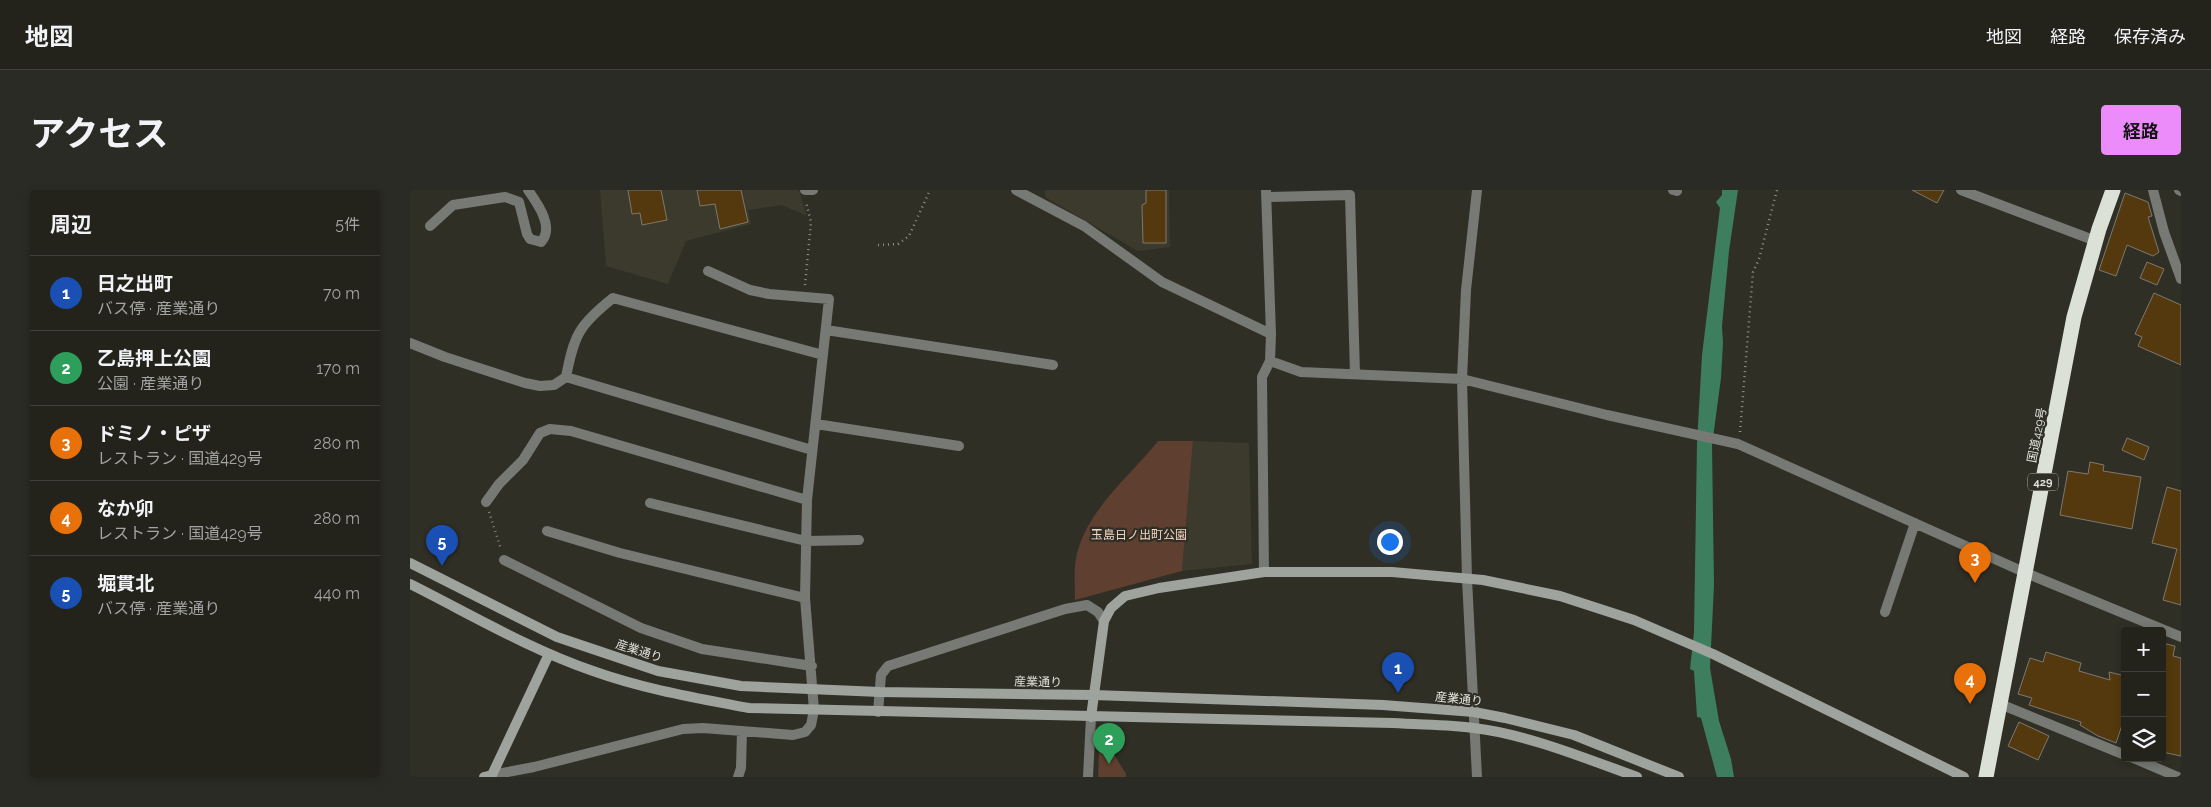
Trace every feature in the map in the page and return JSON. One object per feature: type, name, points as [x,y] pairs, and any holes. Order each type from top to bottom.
[{"type":"highway","name":"国道429号","points":[[1986,777],[2074,317],[2113,190]]},
{"type":"street","points":[[430,226],[453,205],[505,197],[519,202],[527,234],[530,239],[541,242],[546,234],[546,223],[538,204],[528,190]]},
{"type":"street","points":[[805,190],[813,190]]},
{"type":"street","points":[[1016,190],[1084,226],[1162,282],[1271,334]]},
{"type":"street","points":[[1477,190],[1472,216],[1466,290],[1462,379],[1467,579],[1478,777]]},
{"type":"street","points":[[1961,190],[2096,241]]},
{"type":"street","points":[[2153,190],[2164,232],[2181,279]]},
{"type":"street","points":[[1264,572],[1262,377],[1270,360],[1271,334],[1266,193],[1350,195],[1355,374]]},
{"type":"street","points":[[488,776],[534,767],[683,729],[800,734],[805,732],[811,725],[814,710],[812,666],[805,598],[807,500],[829,299],[769,294],[750,290],[708,271]]},
{"type":"street","points":[[410,343],[525,384],[554,385],[566,377],[573,342],[580,330],[593,314],[613,298],[823,355]]},
{"type":"street","points":[[826,330],[1053,365]]},
{"type":"street","points":[[1270,360],[1301,372],[1462,379],[1738,444],[2026,573],[2181,637]]},
{"type":"street","points":[[566,377],[812,450]]},
{"type":"street","points":[[816,424],[959,446]]},
{"type":"street","points":[[486,502],[499,484],[523,460],[540,433],[550,428],[571,431],[807,500]]},
{"type":"street","points":[[650,502],[806,541],[859,540]]},
{"type":"street","points":[[1885,612],[1915,523]]},
{"type":"street","points":[[547,531],[620,552],[805,598]]},
{"type":"street","points":[[504,560],[640,628],[702,650],[812,666]]},
{"type":"street","name":"産業通り","points":[[410,563],[557,637],[658,671],[741,686],[880,692],[1094,695],[1383,705],[1474,712],[1506,718],[1574,736],[1679,777]]},
{"type":"street","points":[[1088,777],[1091,716],[1104,622],[1111,608],[1125,596],[1159,588],[1264,572],[1392,572],[1482,580],[1560,596],[1634,620],[1713,654],[1964,777]]},
{"type":"street","points":[[410,584],[549,654],[594,672],[670,692],[749,708],[1394,723],[1474,728],[1503,734],[1583,757],[1637,777]]},
{"type":"street","points":[[878,712],[881,675],[888,666],[1065,610],[1087,606],[1098,612],[1104,622]]},
{"type":"street","points":[[488,776],[549,654]]},
{"type":"street","points":[[2000,704],[2121,753]]},
{"type":"street","points":[[738,777],[741,768],[742,731]]},
{"type":"street","points":[[2142,762],[2178,777]]},
{"type":"path","points":[[803,297],[811,222],[804,195],[805,190]]},
{"type":"path","points":[[878,245],[898,244],[909,236],[930,190]]},
{"type":"path","points":[[1738,444],[1753,272],[1759,259],[1777,190]]},
{"type":"path","points":[[486,502],[504,560]]},
{"type":"shaded area","points":[[600,190],[799,190],[807,216],[782,205],[748,210],[751,224],[686,241],[668,284],[606,266]]},
{"type":"shaded area","points":[[1045,190],[1169,190],[1170,247],[1138,251],[1045,197]]},
{"type":"shaded area","points":[[1722,190],[1738,190],[1729,251],[1722,326],[1721,378],[1712,445],[1714,585],[1710,668],[1719,721],[1731,759],[1734,777],[1717,777],[1701,718],[1697,717],[1694,671],[1690,669],[1694,632],[1697,443],[1702,355],[1720,208],[1716,202],[1722,195]]},
{"type":"shaded area","points":[[1193,441],[1249,443],[1252,564],[1182,571]]},
{"type":"green space","name":"玉島日ノ出町公園","points":[[1158,441],[1193,441],[1182,571],[1075,600],[1075,562],[1084,534],[1102,505]]},
{"type":"green space","points":[[1099,752],[1113,753],[1126,777],[1098,777]]},
{"type":"building","points":[[628,190],[661,190],[667,220],[642,225],[640,213],[632,214]]},
{"type":"building","points":[[697,190],[741,190],[748,222],[720,229],[715,204],[700,206]]},
{"type":"building","points":[[1146,190],[1166,190],[1166,243],[1143,243],[1142,205],[1146,203]]},
{"type":"building","points":[[1912,190],[1944,190],[1937,203]]},
{"type":"building","points":[[2125,193],[2148,202],[2152,216],[2148,217],[2159,252],[2153,256],[2127,245],[2116,276],[2099,270]]},
{"type":"building","points":[[2147,262],[2164,269],[2157,285],[2140,278]]},
{"type":"building","points":[[2154,293],[2181,305],[2181,365],[2138,346],[2142,337],[2135,334]]},
{"type":"building","points":[[2127,438],[2149,447],[2144,460],[2122,450]]},
{"type":"building","points":[[2090,462],[2104,465],[2103,471],[2141,477],[2132,529],[2060,515],[2068,471],[2088,474]]},
{"type":"building","points":[[2167,487],[2181,491],[2181,605],[2163,600],[2177,549],[2152,543]]},
{"type":"building","points":[[2166,644],[2175,646],[2173,656],[2181,658],[2181,756],[2166,753]]},
{"type":"building","points":[[2046,652],[2081,663],[2079,671],[2110,680],[2109,672],[2121,675],[2121,728],[2116,743],[2098,736],[2080,725],[2081,722],[2029,705],[2032,698],[2018,694],[2030,658],[2043,662]]},
{"type":"building","points":[[2019,722],[2049,736],[2038,760],[2008,746]]},
{"type":"place","name":"堀貫北","points":[[442,566]]},
{"type":"place","name":"ドミノ・ピザ","points":[[1975,583]]},
{"type":"place","name":"日之出町","points":[[1398,693]]},
{"type":"place","name":"なか卯","points":[[1970,704]]},
{"type":"place","name":"乙島押上公園","points":[[1109,764]]}]
